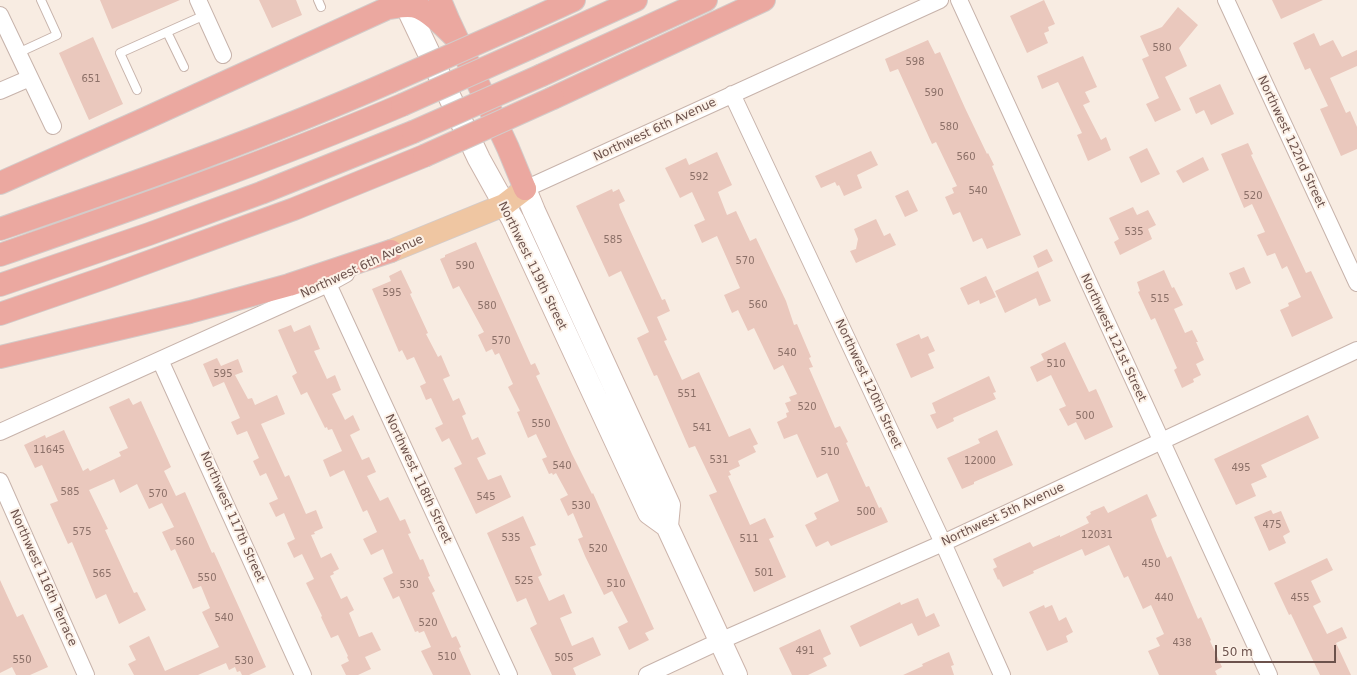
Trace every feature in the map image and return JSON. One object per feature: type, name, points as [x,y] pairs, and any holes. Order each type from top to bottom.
[{"type":"highway","name":"Northwest 119th Street","points":[[440,0],[508,148],[525,189]]},
{"type":"highway","points":[[0,229],[134,183],[249,141],[390,82],[574,0]]},
{"type":"highway","points":[[0,255],[232,173],[337,132],[402,105],[636,0]]},
{"type":"highway","points":[[0,285],[149,234],[261,193],[414,132],[706,0]]},
{"type":"highway","points":[[0,314],[294,209],[424,156],[764,0]]},
{"type":"highway","points":[[0,183],[388,8],[406,3],[418,8],[432,17],[458,40]]},
{"type":"highway","points":[[0,357],[190,312],[289,286],[391,250]]},
{"type":"main road","name":"Northwest 119th Street","points":[[406,3],[479,159],[513,220],[649,513],[667,526],[736,675]]},
{"type":"main road","name":"Northwest 119th Street","points":[[525,189],[669,505],[667,526]]},
{"type":"main road","name":"Northwest 6th Avenue","points":[[391,250],[504,205],[525,189]]},
{"type":"street","points":[[198,0],[223,55]]},
{"type":"street","name":"Northwest 6th Avenue","points":[[525,189],[940,0]]},
{"type":"street","name":"Northwest 121st Street","points":[[959,0],[1160,441],[1269,675]]},
{"type":"street","name":"Northwest 122nd Street","points":[[1226,0],[1357,283]]},
{"type":"street","points":[[0,15],[53,126]]},
{"type":"street","points":[[0,91],[30,78]]},
{"type":"street","name":"Northwest 120th Street","points":[[732,94],[943,543],[1002,675]]},
{"type":"street","name":"Northwest 6th Avenue","points":[[0,432],[328,284],[391,250]]},
{"type":"street","name":"Northwest 118th Street","points":[[328,284],[509,675]]},
{"type":"street","name":"Northwest 5th Avenue","points":[[647,675],[720,641],[943,543],[1357,350]]},
{"type":"street","name":"Northwest 117th Street","points":[[160,360],[303,675]]},
{"type":"street","name":"Northwest 116th Terrace","points":[[0,481],[86,675]]},
{"type":"lane","points":[[18,53],[56,35],[41,0]]},
{"type":"lane","points":[[137,90],[120,53],[205,15]]},
{"type":"lane","points":[[167,32],[184,67]]},
{"type":"building","points":[[100,0],[180,0],[112,29]]},
{"type":"building","points":[[259,0],[296,0],[302,15],[272,28]]},
{"type":"building","points":[[1044,0],[1055,24],[1048,27],[1049,31],[1044,33],[1048,43],[1027,53],[1010,16]]},
{"type":"building","points":[[1272,0],[1323,0],[1281,19]]},
{"type":"building","points":[[1178,7],[1198,25],[1179,48],[1187,66],[1165,77],[1181,110],[1155,122],[1146,104],[1159,98],[1142,59],[1149,56],[1140,36],[1162,27]]},
{"type":"building","points":[[1314,33],[1320,46],[1333,40],[1342,57],[1357,50],[1357,66],[1330,78],[1346,113],[1350,111],[1357,127],[1357,149],[1341,156],[1320,109],[1328,106],[1310,68],[1305,70],[1293,43]]},
{"type":"building","points":[[93,37],[123,104],[89,120],[59,53]]},
{"type":"building","points":[[928,40],[935,54],[940,52],[965,108],[987,154],[988,153],[994,165],[992,166],[1021,235],[987,249],[982,238],[973,242],[960,212],[953,215],[945,197],[954,193],[952,188],[957,186],[936,142],[932,144],[898,69],[890,72],[885,59]]},
{"type":"building","points":[[1083,56],[1097,87],[1085,92],[1090,102],[1083,105],[1101,140],[1106,137],[1111,150],[1088,161],[1077,135],[1082,133],[1058,82],[1042,89],[1037,76]]},
{"type":"building","points":[[1220,84],[1234,114],[1211,125],[1204,110],[1196,114],[1189,98]]},
{"type":"building","points":[[1248,143],[1253,154],[1251,155],[1306,273],[1311,271],[1333,318],[1292,337],[1280,310],[1289,306],[1288,303],[1301,297],[1287,266],[1282,269],[1275,253],[1267,256],[1257,235],[1265,232],[1252,204],[1244,208],[1221,154]]},
{"type":"building","points":[[1147,148],[1160,174],[1141,183],[1129,157]]},
{"type":"building","points":[[871,151],[878,165],[857,175],[862,188],[844,196],[839,185],[837,186],[835,182],[821,188],[815,176]]},
{"type":"building","points":[[717,152],[732,185],[718,192],[727,215],[736,211],[750,241],[756,238],[786,301],[794,325],[797,324],[811,357],[809,358],[813,367],[809,368],[835,428],[840,426],[866,487],[869,486],[879,508],[881,507],[888,522],[831,546],[828,541],[816,547],[805,525],[817,519],[814,513],[839,501],[827,473],[817,478],[797,434],[784,439],[777,422],[787,417],[786,413],[789,412],[785,403],[791,401],[789,397],[797,394],[783,365],[774,370],[754,328],[748,331],[738,310],[732,313],[724,295],[740,288],[717,236],[702,243],[694,225],[705,220],[692,192],[680,198],[665,168],[686,158],[689,165]]},
{"type":"building","points":[[1203,157],[1209,170],[1183,183],[1176,171]]},
{"type":"building","points":[[612,189],[613,192],[619,189],[625,201],[619,204],[620,208],[662,300],[665,299],[670,311],[657,317],[667,340],[664,341],[682,380],[699,372],[729,437],[750,428],[758,444],[753,446],[756,452],[738,461],[740,466],[729,471],[731,475],[728,476],[750,525],[765,518],[774,537],[769,539],[786,577],[754,592],[709,495],[717,492],[695,446],[689,448],[657,375],[654,376],[637,338],[649,332],[621,271],[609,277],[576,206]]},
{"type":"building","points":[[908,190],[918,211],[905,217],[895,196]]},
{"type":"building","points":[[1133,207],[1137,215],[1148,210],[1156,225],[1148,229],[1152,239],[1120,255],[1114,242],[1119,239],[1109,218]]},
{"type":"building","points":[[876,219],[884,236],[890,233],[896,245],[856,263],[850,251],[856,249],[858,239],[854,229]]},
{"type":"building","points":[[476,242],[531,365],[535,363],[540,374],[536,376],[572,454],[592,494],[593,493],[654,629],[645,633],[649,640],[629,650],[618,627],[628,622],[612,591],[604,595],[585,556],[578,539],[583,537],[573,513],[568,516],[560,499],[568,495],[556,473],[553,475],[552,473],[549,474],[542,459],[547,457],[536,434],[528,438],[517,412],[520,411],[508,387],[513,384],[499,353],[495,355],[492,349],[486,352],[478,335],[484,332],[459,286],[453,289],[440,259],[445,257],[445,255]]},
{"type":"building","points":[[1047,249],[1053,261],[1038,268],[1033,256]]},
{"type":"building","points":[[1244,267],[1251,283],[1236,290],[1229,273]]},
{"type":"building","points":[[401,270],[428,333],[426,334],[438,357],[441,355],[450,376],[443,379],[453,401],[459,398],[466,414],[462,416],[472,440],[478,437],[486,454],[477,458],[488,480],[501,475],[511,497],[476,514],[454,468],[462,464],[449,438],[442,442],[435,428],[443,424],[431,398],[426,400],[420,386],[426,383],[414,357],[407,360],[402,350],[399,352],[372,289],[391,281],[389,276]]},
{"type":"building","points":[[1164,270],[1172,288],[1174,287],[1183,305],[1174,309],[1185,333],[1192,330],[1204,360],[1196,364],[1201,375],[1193,379],[1194,382],[1182,388],[1174,370],[1177,368],[1155,318],[1151,320],[1138,292],[1140,291],[1137,282]]},
{"type":"building","points":[[1038,271],[1051,301],[1039,306],[1036,298],[1005,313],[995,291]]},
{"type":"building","points":[[986,276],[996,297],[980,304],[979,300],[968,305],[960,288]]},
{"type":"building","points":[[291,325],[294,332],[310,325],[320,349],[314,351],[327,379],[335,375],[341,390],[332,394],[345,420],[353,415],[360,430],[350,435],[362,460],[369,457],[376,472],[367,476],[380,501],[388,497],[400,521],[405,519],[411,533],[408,534],[420,560],[423,559],[430,576],[428,577],[435,591],[432,593],[452,638],[456,636],[461,647],[459,648],[471,675],[433,675],[421,651],[431,647],[424,631],[419,633],[418,631],[415,632],[399,596],[393,599],[383,578],[393,573],[383,549],[371,555],[363,539],[377,532],[367,510],[363,512],[344,470],[330,477],[323,460],[342,451],[332,429],[328,430],[327,427],[325,428],[307,392],[301,395],[292,376],[297,373],[278,330]]},
{"type":"building","points":[[919,334],[921,339],[928,336],[935,351],[928,354],[934,368],[911,378],[896,344]]},
{"type":"building","points":[[1065,342],[1089,392],[1096,389],[1113,427],[1085,440],[1076,422],[1068,426],[1059,409],[1066,406],[1051,375],[1037,382],[1030,367],[1044,360],[1041,354]]},
{"type":"building","points":[[217,358],[221,366],[238,359],[243,372],[235,375],[248,399],[252,398],[255,405],[277,395],[285,414],[261,424],[285,477],[289,475],[306,514],[316,510],[323,528],[311,535],[321,558],[331,553],[339,569],[333,572],[334,574],[330,576],[341,599],[347,596],[354,610],[349,613],[359,637],[372,632],[381,650],[365,657],[371,669],[358,675],[346,675],[341,665],[349,661],[348,656],[338,635],[331,638],[321,617],[322,616],[306,583],[314,579],[302,554],[294,558],[287,543],[295,539],[284,513],[276,517],[269,503],[278,499],[266,473],[260,476],[253,461],[259,458],[247,431],[237,435],[231,422],[240,418],[224,382],[213,387],[203,364]]},
{"type":"building","points":[[989,376],[996,392],[993,393],[996,399],[953,418],[954,421],[937,429],[930,415],[936,413],[932,403]]},
{"type":"building","points":[[129,398],[133,405],[141,401],[171,467],[164,471],[176,496],[185,492],[266,667],[249,675],[242,675],[240,671],[237,672],[235,667],[229,670],[226,663],[198,675],[134,675],[128,664],[136,660],[129,646],[149,636],[165,671],[219,647],[202,612],[210,608],[201,586],[193,589],[175,549],[171,551],[162,532],[174,527],[162,503],[149,509],[137,484],[120,493],[114,479],[89,490],[108,529],[105,530],[134,593],[137,592],[146,610],[119,624],[106,594],[96,599],[72,542],[68,544],[50,504],[58,501],[42,465],[35,468],[24,445],[45,435],[46,438],[64,430],[83,471],[88,468],[90,471],[121,456],[119,452],[128,448],[109,407]]},
{"type":"building","points":[[1308,415],[1319,438],[1261,465],[1267,477],[1251,484],[1256,496],[1236,505],[1214,459]]},
{"type":"building","points":[[997,430],[1013,465],[974,482],[974,484],[962,489],[947,458],[980,443],[978,439]]},
{"type":"building","points":[[1147,494],[1157,516],[1151,519],[1167,558],[1171,556],[1198,619],[1201,617],[1222,667],[1215,671],[1217,675],[1159,675],[1148,651],[1160,646],[1156,638],[1164,634],[1151,605],[1143,609],[1128,576],[1124,578],[1109,545],[1085,556],[1082,549],[1033,571],[1034,573],[1003,587],[993,569],[997,567],[993,559],[1030,542],[1033,547],[1060,535],[1060,537],[1089,523],[1086,517],[1091,514],[1090,512],[1104,506],[1108,513]]},
{"type":"building","points":[[1271,510],[1273,514],[1281,511],[1290,532],[1283,536],[1286,543],[1269,551],[1254,517]]},
{"type":"building","points":[[523,516],[536,545],[530,547],[542,575],[538,577],[549,601],[564,594],[572,613],[560,618],[572,646],[593,637],[601,655],[573,668],[576,675],[552,675],[530,628],[537,624],[526,598],[517,602],[487,533]]},
{"type":"building","points":[[1327,558],[1333,570],[1311,581],[1321,602],[1313,606],[1327,634],[1342,627],[1347,638],[1336,643],[1351,675],[1320,675],[1291,614],[1289,615],[1274,583]]},
{"type":"building","points":[[0,580],[17,617],[23,614],[48,667],[30,675],[16,675],[12,667],[0,673]]},
{"type":"building","points":[[918,598],[926,617],[934,613],[940,626],[918,636],[912,623],[860,647],[850,626],[900,602],[901,605]]},
{"type":"building","points":[[1044,605],[1045,608],[1052,605],[1059,621],[1066,617],[1073,632],[1066,636],[1068,642],[1047,651],[1029,612]]},
{"type":"building","points":[[820,629],[831,654],[823,658],[827,666],[808,675],[792,675],[779,648]]},
{"type":"building","points":[[949,652],[954,665],[951,666],[954,675],[903,675],[923,666],[922,664]]}]
